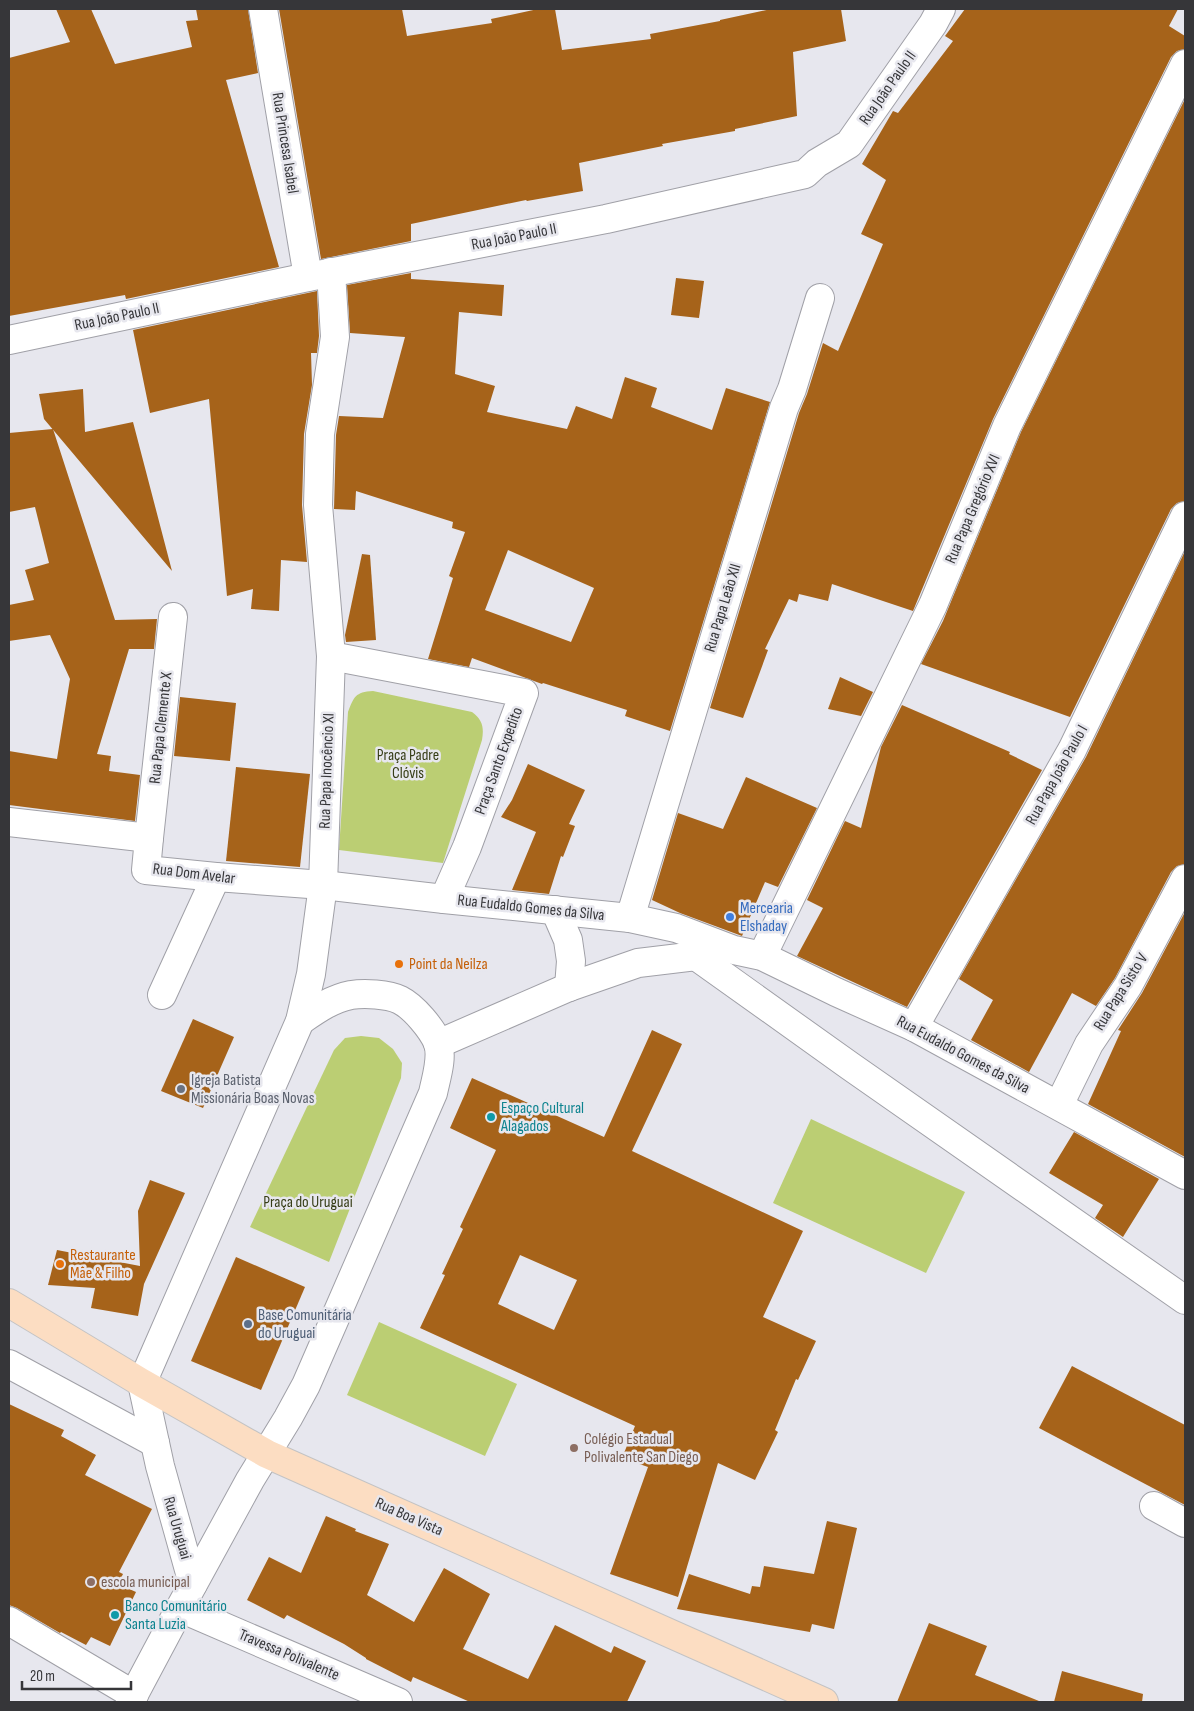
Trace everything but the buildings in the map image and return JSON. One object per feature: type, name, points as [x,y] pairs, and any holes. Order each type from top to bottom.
[{"type":"main road","name":"Rua Boa Vista","points":[[9,1303],[142,1383],[267,1454],[824,1702]]},
{"type":"street","name":"Rua Princesa Isabel","points":[[263,9],[335,337],[320,434],[318,505],[331,656]]},
{"type":"street","name":"Rua João Paulo II","points":[[9,340],[320,275],[606,219],[806,174],[817,163],[849,144],[933,24],[941,9]]},
{"type":"street","name":"Rua Papa Gregório XVI","points":[[762,956],[933,605],[1007,426],[1185,64]]},
{"type":"street","name":"Rua Papa Leão XII","points":[[630,918],[781,418],[820,298]]},
{"type":"street","name":"Rua Papa João Paulo I","points":[[914,1027],[1072,750],[1185,516]]},
{"type":"street","name":"Rua Papa Clemente X","points":[[149,838],[173,617]]},
{"type":"street","name":"Rua Papa Inocêncio XI","points":[[323,885],[331,656]]},
{"type":"street","name":"Praça Santo Expedito","points":[[331,656],[524,693],[467,847],[444,899]]},
{"type":"street","name":"Rua Dom Avelar","points":[[9,822],[149,838],[146,870],[323,885]]},
{"type":"street","points":[[162,995],[216,877]]},
{"type":"street","name":"Rua Papa Sisto V","points":[[1059,1105],[1089,1044],[1128,986],[1185,879]]},
{"type":"street","name":"Rua Eudaldo Gomes da Silva","points":[[323,885],[630,918],[676,928],[734,950],[762,956],[914,1027],[1185,1175]]},
{"type":"street","points":[[142,1383],[300,1021],[311,974],[323,885]]},
{"type":"street","points":[[555,910],[568,940],[571,961],[569,987]]},
{"type":"street","name":"Rua Eudaldo Gomes da Silva","points":[[438,1044],[569,987],[638,963],[734,950]]},
{"type":"street","points":[[696,956],[1185,1300]]},
{"type":"street","points":[[267,1454],[306,1385],[433,1092],[439,1068],[438,1044],[423,1019],[400,1000],[376,994],[352,995],[327,1002],[300,1021]]},
{"type":"street","points":[[9,1364],[155,1443]]},
{"type":"street","name":"Rua Uruguai","points":[[142,1383],[186,1596]]},
{"type":"street","name":"Rua Uruguai","points":[[186,1596],[250,1480],[267,1454]]},
{"type":"street","points":[[1154,1506],[1185,1523]]},
{"type":"street","points":[[9,1621],[132,1699],[186,1596]]},
{"type":"street","name":"Travessa Polivalente","points":[[186,1596],[398,1702]]},
{"type":"green space","name":"Praça Padre Clóvis","points":[[373,691],[472,712],[482,724],[482,740],[443,863],[339,850],[348,712],[356,696]]},
{"type":"green space","name":"Praça do Uruguai","points":[[361,1036],[379,1038],[393,1049],[402,1063],[401,1078],[329,1262],[250,1227],[334,1050],[345,1038]]},
{"type":"green space","points":[[811,1119],[965,1192],[926,1273],[773,1203]]},
{"type":"green space","points":[[379,1322],[517,1384],[485,1456],[347,1395]]},
{"type":"place","name":"Mercearia Elshaday","points":[[730,917]]},
{"type":"place","name":"Point da Neilza","points":[[399,964]]},
{"type":"place","name":"Igreja Batista Missionária Boas Novas","points":[[181,1089]]},
{"type":"place","name":"Espaço Cultural Alagados","points":[[491,1117]]},
{"type":"place","name":"Restaurante Mãe & Filho","points":[[60,1264]]},
{"type":"place","name":"Base Comunitária do Uruguai","points":[[248,1324]]},
{"type":"place","name":"Colégio Estadual Polivalente San Diego","points":[[574,1448]]},
{"type":"place","name":"escola municipal","points":[[91,1582]]},
{"type":"place","name":"Banco Comunitário Santa Luzia","points":[[115,1615]]}]
